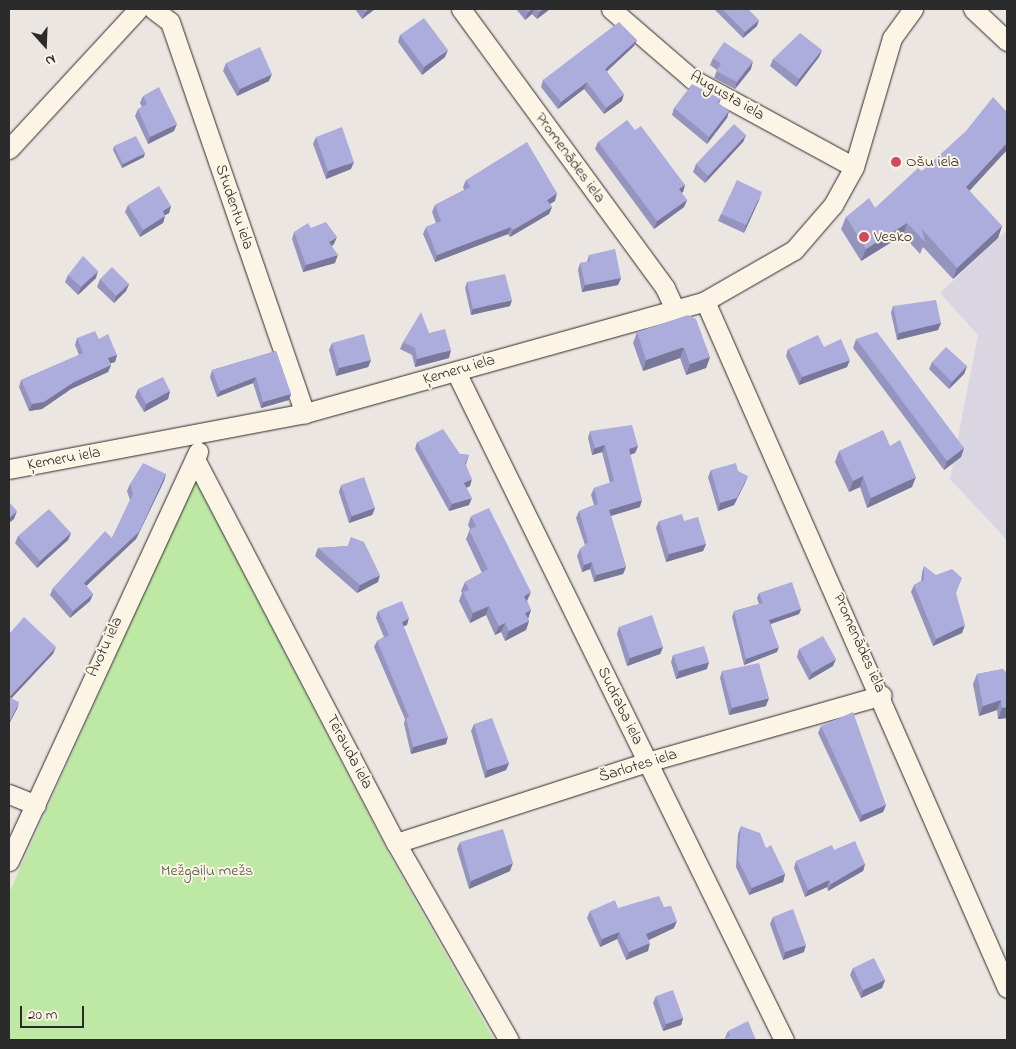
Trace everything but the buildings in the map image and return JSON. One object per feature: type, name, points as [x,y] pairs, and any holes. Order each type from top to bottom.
[{"type":"street","points":[[9,149],[138,9]]},
{"type":"street","name":"Studentu iela","points":[[152,9],[170,22],[305,413]]},
{"type":"street","name":"Promenādes iela","points":[[461,9],[665,288],[675,309]]},
{"type":"street","name":"Augusta iela","points":[[611,9],[692,79],[854,167]]},
{"type":"street","points":[[854,167],[892,38],[912,9]]},
{"type":"street","points":[[973,9],[1007,41]]},
{"type":"street","name":"Ķemeru iela","points":[[9,469],[205,434],[305,413],[456,372],[705,300],[794,250],[833,205],[854,167]]},
{"type":"street","name":"Promenādes iela","points":[[705,300],[882,695],[1007,988]]},
{"type":"street","name":"Sudraba iela","points":[[456,372],[784,1040]]},
{"type":"street","name":"Avotu iela","points":[[9,861],[94,670],[195,459],[205,434]]},
{"type":"street","name":"Tērauda iela","points":[[195,459],[396,843],[509,1040]]},
{"type":"street","name":"Šarlotes iela","points":[[396,843],[647,762],[882,695]]},
{"type":"street","points":[[9,794],[36,804]]},
{"type":"shaded area","points":[[1007,230],[1007,540],[950,479],[978,335],[940,293]]},
{"type":"green space","name":"Mežgaiļu mežs","points":[[195,480],[389,854],[494,1040],[9,1040],[9,893]]},
{"type":"place","name":"Ošu iela","points":[[896,162]]},
{"type":"place","name":"Vesko","points":[[864,237]]}]
